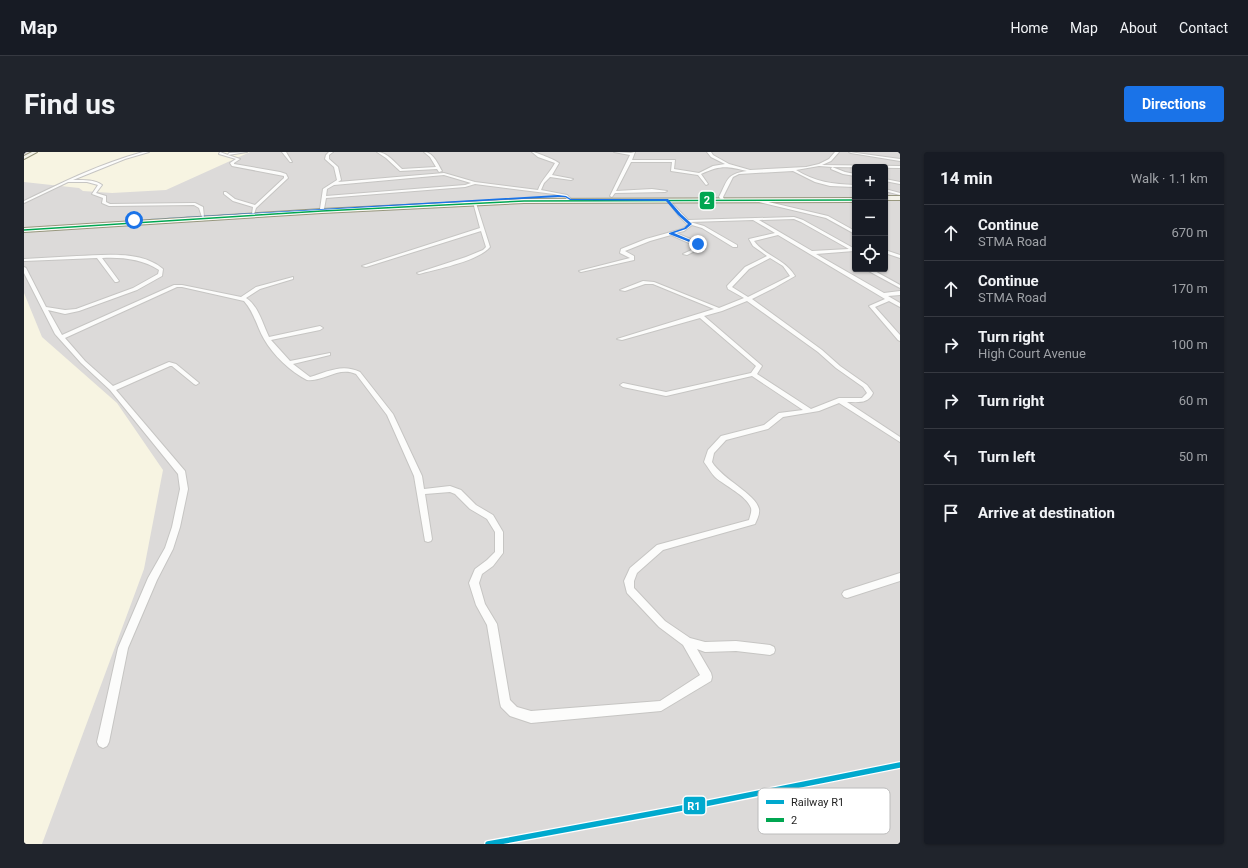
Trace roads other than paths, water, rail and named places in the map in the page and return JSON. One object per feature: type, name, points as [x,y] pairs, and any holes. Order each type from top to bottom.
[{"type":"main road","points":[[24,158],[35,152]]},
{"type":"main road","points":[[24,230],[322,211],[568,198],[613,194],[760,201],[852,199]]},
{"type":"main road","points":[[24,227],[322,209],[568,198],[667,200],[852,199]]},
{"type":"main road","points":[[888,199],[900,199]]},
{"type":"street","points":[[24,202],[67,181],[124,158],[146,152]]},
{"type":"street","points":[[220,153],[232,154],[245,152]]},
{"type":"street","points":[[284,152],[291,161]]},
{"type":"street","points":[[322,209],[322,199],[324,197],[325,188],[339,179],[336,167],[327,159],[331,152]]},
{"type":"street","points":[[379,152],[401,170],[438,168]]},
{"type":"street","points":[[426,152],[431,156],[438,168],[444,174]]},
{"type":"street","points":[[534,152],[539,156],[551,159],[557,163],[549,176],[542,183],[540,191]]},
{"type":"street","points":[[613,194],[630,161],[632,153],[616,152]]},
{"type":"street","points":[[709,152],[712,156],[728,165],[750,171]]},
{"type":"street","points":[[722,200],[732,176],[738,173],[750,171],[794,170],[825,163],[835,156],[837,152]]},
{"type":"street","points":[[851,152],[900,160]]},
{"type":"street","points":[[220,153],[238,159],[232,163],[232,165],[249,169],[276,172],[285,176],[286,178],[255,207],[253,213]]},
{"type":"street","points":[[630,161],[672,160],[674,161],[672,170],[699,174],[714,167],[728,165]]},
{"type":"street","points":[[825,163],[844,173],[852,174]]},
{"type":"street","points":[[817,165],[900,167]]},
{"type":"street","points":[[794,170],[808,180],[818,183],[852,186]]},
{"type":"street","points":[[844,173],[852,180]]},
{"type":"street","points":[[332,184],[444,174],[475,183],[540,191],[568,198]]},
{"type":"street","points":[[699,174],[706,184]]},
{"type":"street","points":[[549,176],[571,179]]},
{"type":"street","points":[[67,181],[87,181],[100,185],[94,194],[105,197],[104,203],[110,205],[195,204],[201,207],[203,216]]},
{"type":"street","points":[[888,181],[900,183]]},
{"type":"street","points":[[324,197],[465,186],[475,183]]},
{"type":"street","points":[[613,194],[648,190],[665,191]]},
{"type":"street","points":[[888,191],[900,194]]},
{"type":"street","points":[[225,193],[234,200],[255,207]]},
{"type":"street","points":[[667,200],[680,215],[689,222],[703,227],[735,246]]},
{"type":"street","points":[[760,201],[827,217],[852,231]]},
{"type":"street","points":[[419,273],[475,256],[487,250],[488,247],[474,203]]},
{"type":"street","points":[[689,222],[794,218],[854,250],[810,253]]},
{"type":"street","points":[[754,219],[900,305]]},
{"type":"street","points":[[581,271],[632,259],[632,257],[622,252],[623,250],[685,229],[689,222]]},
{"type":"street","points":[[364,266],[482,229]]},
{"type":"street","points":[[671,233],[700,246],[700,248],[685,254]]},
{"type":"street","points":[[620,339],[720,310],[780,284],[793,276],[782,264],[755,246],[751,240],[778,234]]},
{"type":"street","points":[[888,252],[900,257]]},
{"type":"street","points":[[770,650],[736,646],[705,647],[687,642],[662,624],[630,590],[629,581],[633,571],[660,547],[752,522],[755,512],[754,506],[748,499],[717,475],[708,462],[711,452],[724,438],[766,427],[781,415],[819,409],[839,400],[864,400],[870,393],[864,386],[838,367],[820,350],[729,286],[747,268],[771,256]]},
{"type":"street","points":[[24,260],[99,257],[133,258],[150,262],[161,269],[162,273],[145,285],[77,310],[65,312],[44,308]]},
{"type":"street","points":[[99,257],[117,281]]},
{"type":"street","points":[[24,268],[57,333],[83,362],[112,388],[182,473],[184,489],[170,549],[153,578],[123,648],[103,742]]},
{"type":"street","points":[[872,272],[900,287]]},
{"type":"street","points":[[243,298],[258,288],[291,278]]},
{"type":"street","points":[[623,290],[645,282],[654,283],[720,310]]},
{"type":"street","points":[[62,338],[176,286],[243,298],[248,302],[267,339],[302,375],[309,379],[340,370],[350,369],[358,373],[390,414],[418,476],[428,539]]},
{"type":"street","points":[[882,295],[900,293]]},
{"type":"street","points":[[889,299],[872,306],[900,339]]},
{"type":"street","points":[[623,385],[666,394],[753,374],[759,366],[700,315]]},
{"type":"street","points":[[267,339],[320,328]]},
{"type":"street","points":[[289,363],[328,354]]},
{"type":"street","points":[[112,388],[170,364],[174,365],[196,383]]},
{"type":"street","points":[[753,374],[810,411]]},
{"type":"street","points":[[839,400],[898,438]]},
{"type":"street","points":[[420,492],[450,489],[458,492],[473,507],[490,517],[499,532],[499,553],[490,563],[478,572],[474,583],[481,605],[492,624],[505,703],[514,712],[531,717],[661,706],[706,676],[687,642]]},
{"type":"street","points":[[847,594],[900,577]]},
{"type":"rail line","name":"R1","points":[[784,788],[900,765]]},
{"type":"rail line","name":"R1","points":[[488,844],[758,793]]}]
